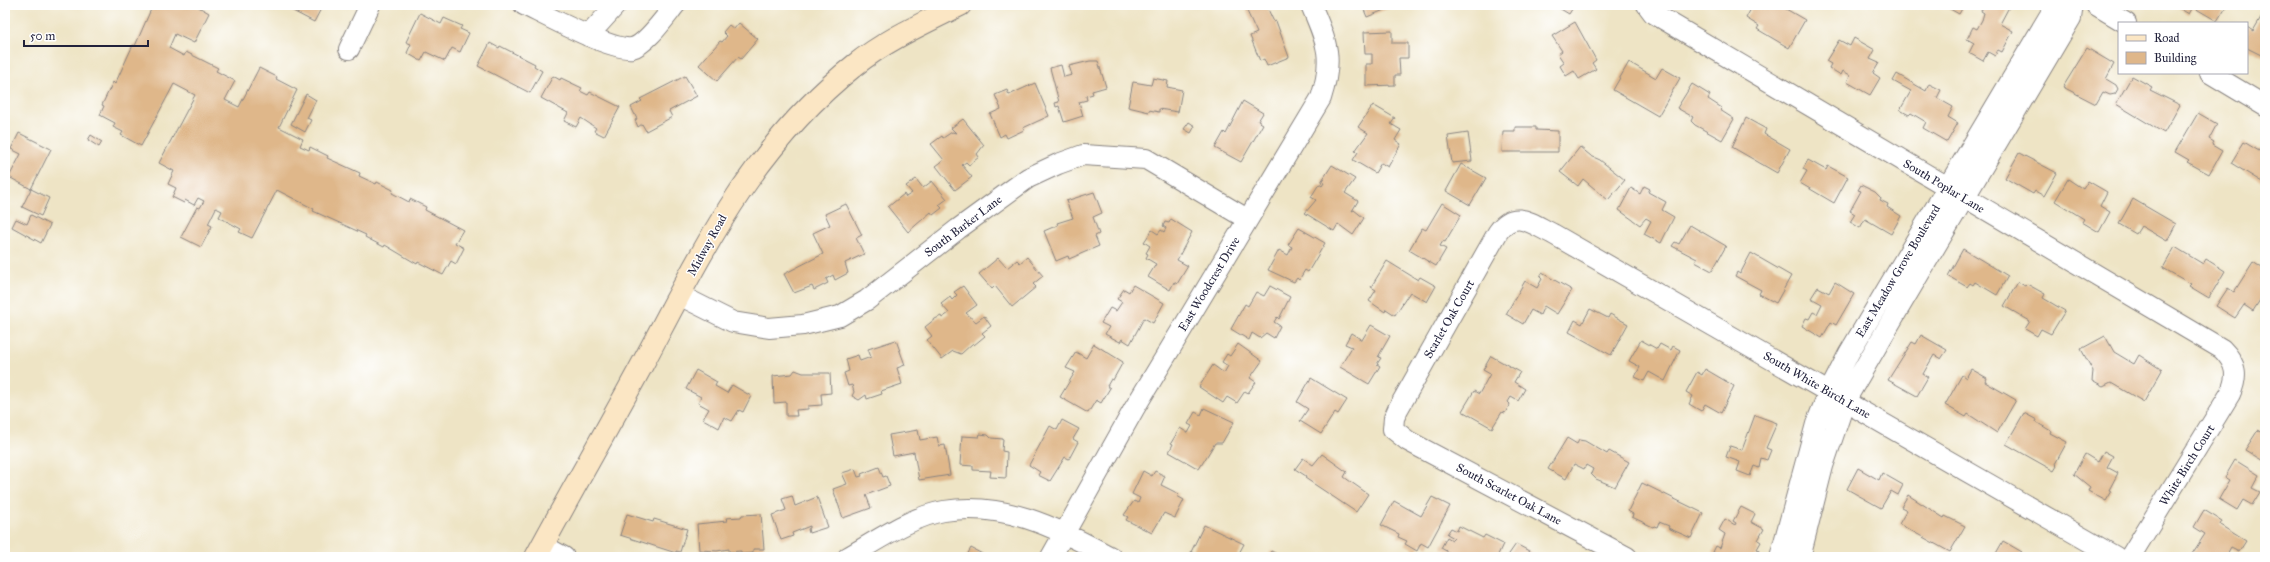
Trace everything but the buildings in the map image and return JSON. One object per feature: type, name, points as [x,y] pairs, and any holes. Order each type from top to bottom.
[{"type":"main road","name":"Midway Road","points":[[539,551],[725,211],[769,149],[792,124],[855,65],[892,40],[960,5]]},
{"type":"street","points":[[349,49],[370,5]]},
{"type":"street","points":[[524,5],[588,36],[622,47],[632,48],[641,43],[652,33],[675,5]]},
{"type":"street","points":[[588,36],[616,5]]},
{"type":"street","name":"East Woodcrest Drive","points":[[1051,557],[1134,409],[1247,219],[1322,98],[1328,77],[1329,58],[1326,39],[1311,5]]},
{"type":"street","name":"South Poplar Lane","points":[[1647,5],[1653,13],[2222,349],[2236,369]]},
{"type":"street","name":"East Meadow Grove Boulevard","points":[[1800,557],[1823,466],[1837,397],[1849,353],[2054,8],[2058,5]]},
{"type":"street","name":"East Meadow Grove Boulevard","points":[[1780,557],[1816,424],[1837,397],[1964,198],[2071,18],[2073,5]]},
{"type":"street","points":[[2096,5],[2124,22]]},
{"type":"street","points":[[2212,74],[2265,106]]},
{"type":"street","name":"South Barker Lane","points":[[679,295],[733,322],[769,328],[803,325],[840,316],[868,300],[958,229],[1028,178],[1058,164],[1083,155],[1146,159],[1247,219]]},
{"type":"street","name":"South White Birch Lane","points":[[1516,218],[1525,220],[1553,234],[2116,557]]},
{"type":"street","name":"Scarlet Oak Court","points":[[1393,429],[1394,418],[1398,409],[1498,232],[1505,223],[1516,218]]},
{"type":"street","name":"White Birch Court","points":[[2130,557],[2230,394],[2236,378],[2236,369]]},
{"type":"street","name":"South Scarlet Oak Lane","points":[[1393,429],[1408,441],[1627,557]]},
{"type":"street","points":[[848,557],[909,523],[943,511],[992,509],[1029,519],[1064,533],[1110,557]]},
{"type":"street","points":[[539,551],[564,557]]}]
